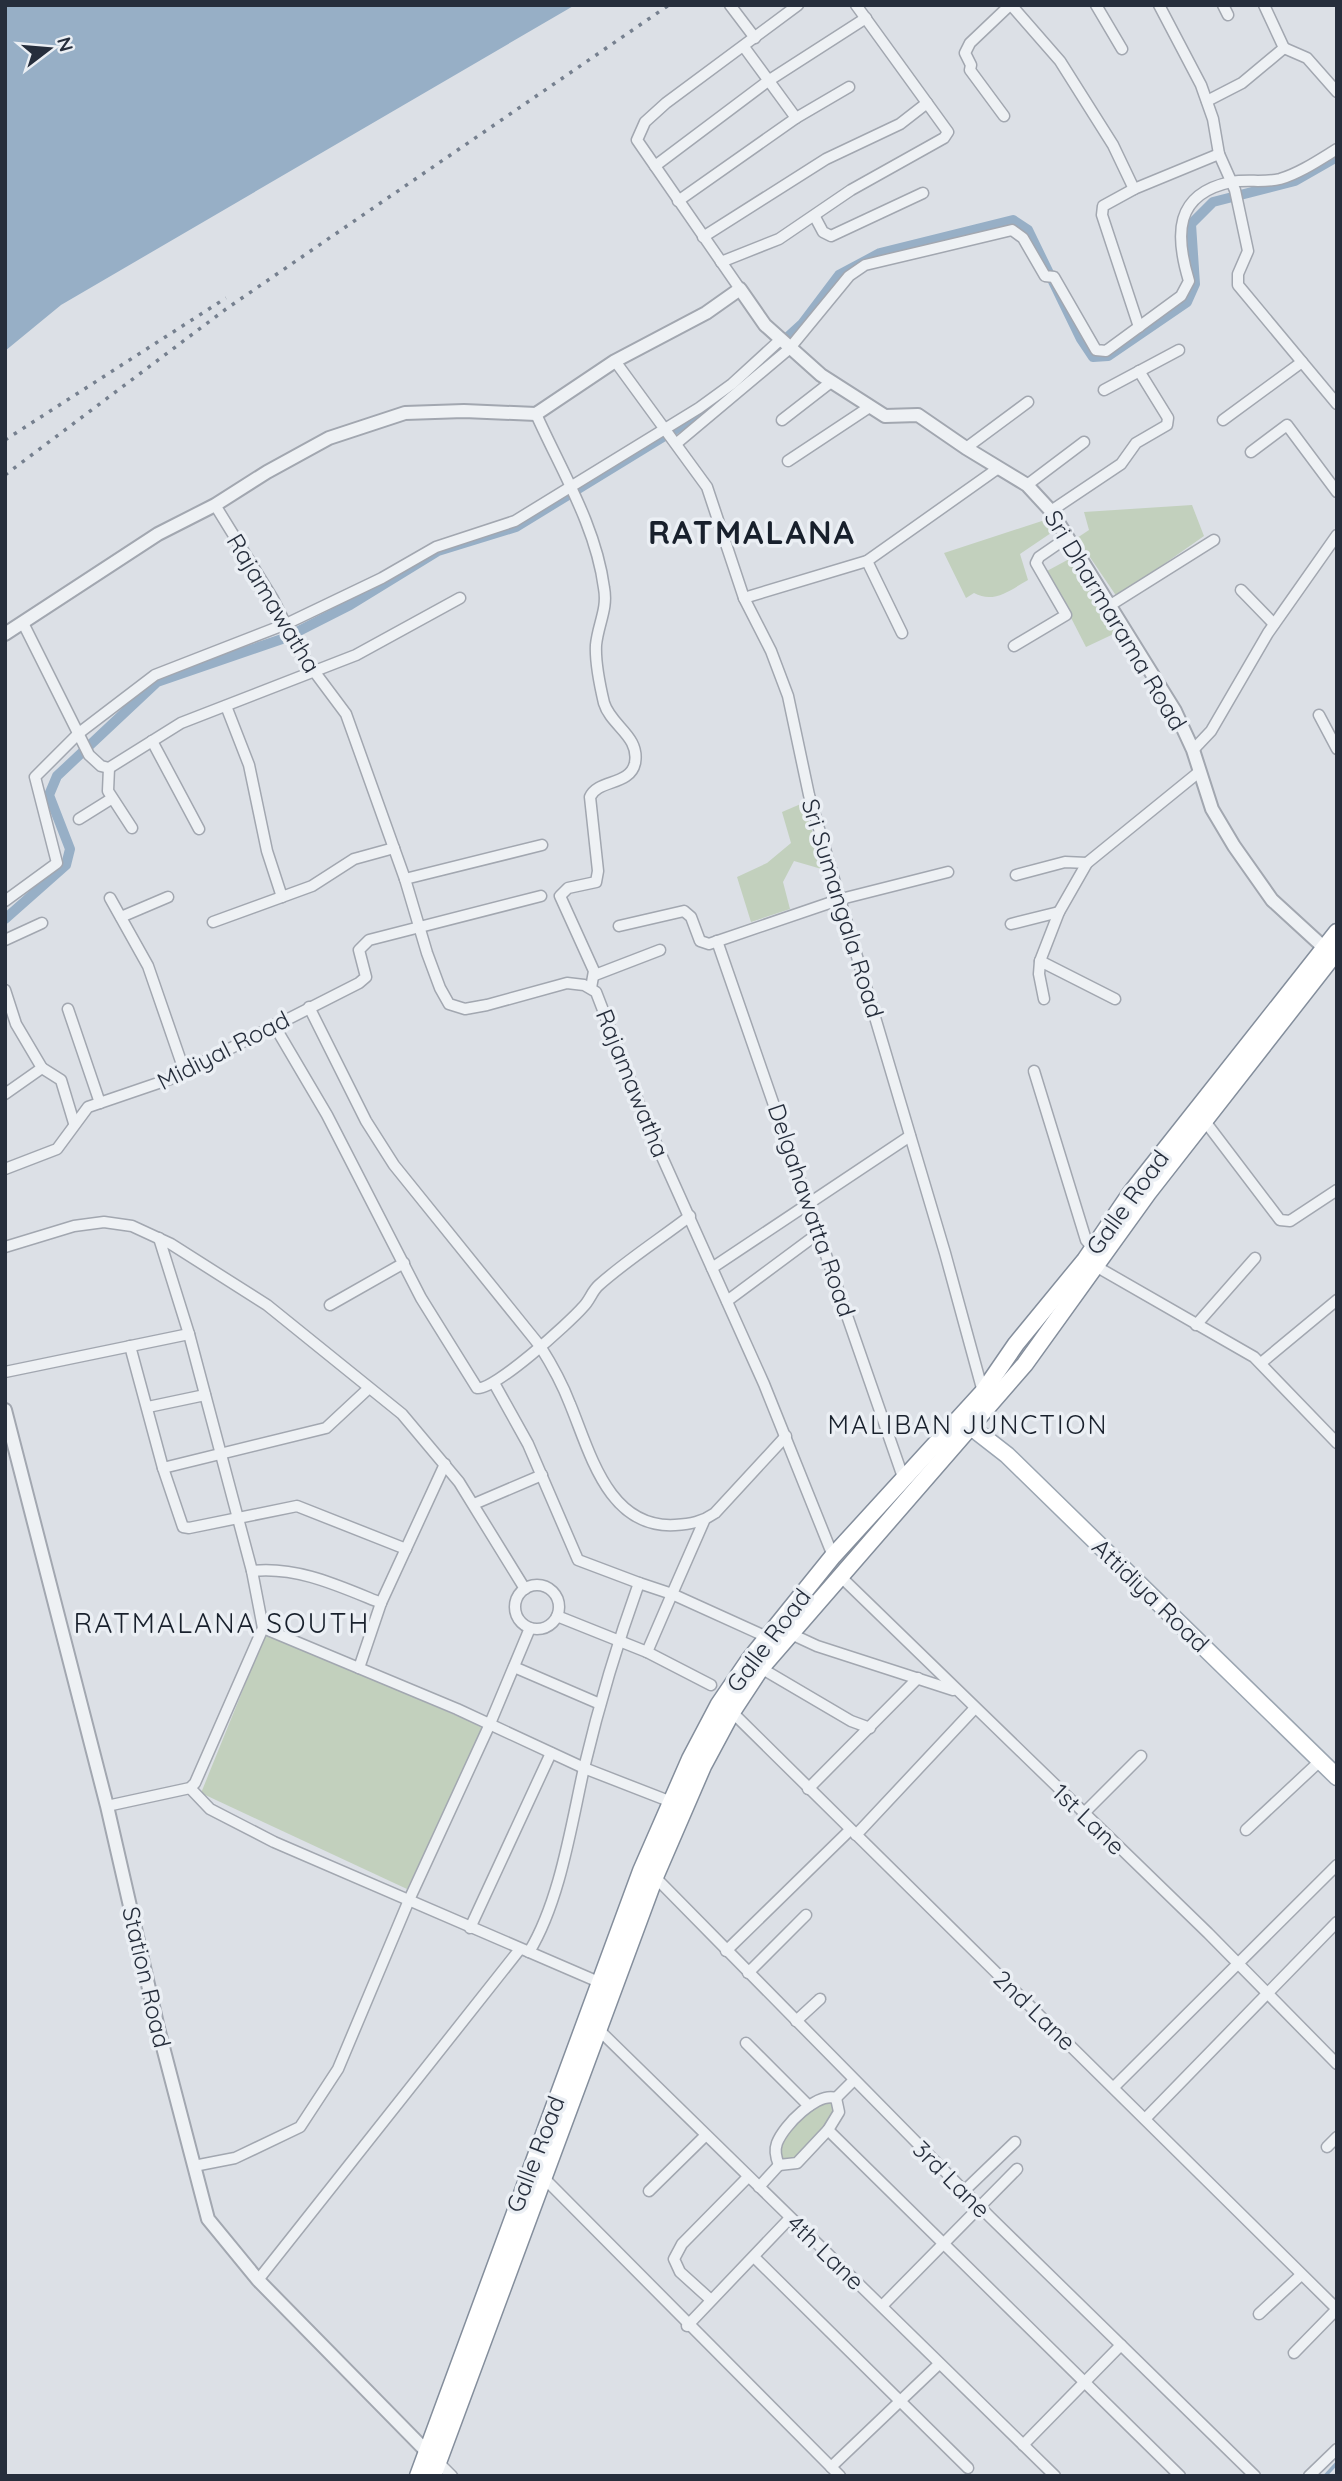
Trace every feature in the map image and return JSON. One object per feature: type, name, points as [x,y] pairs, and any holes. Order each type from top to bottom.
[{"type":"main road","name":"Galle Road","points":[[418,2476],[433,2463],[655,1877],[677,1805],[732,1712],[789,1632],[965,1422],[1016,1344],[1094,1258],[1204,1120],[1331,952],[1337,932]]},
{"type":"main road","name":"Galle Road","points":[[433,2463],[528,2171],[601,1983],[725,1692],[833,1556],[904,1480],[1025,1364],[1094,1258],[1130,1194],[1331,952]]},
{"type":"main road","name":"Attidiya Road","points":[[965,1422],[1007,1455],[1337,1777]]},
{"type":"street","points":[[730,5],[755,38]]},
{"type":"street","points":[[796,118],[744,47],[784,9],[798,5]]},
{"type":"street","points":[[722,262],[779,239],[852,190],[944,138],[948,132],[856,5]]},
{"type":"street","points":[[1004,116],[970,71],[971,65],[965,53],[970,43],[1010,5],[1060,61],[1113,145],[1134,189]]},
{"type":"street","points":[[1096,5],[1122,49]]},
{"type":"street","points":[[1159,5],[1174,29],[1207,101],[1219,154],[1239,203],[1248,251],[1238,274],[1238,285],[1337,404]]},
{"type":"street","points":[[1264,5],[1284,48],[1307,58],[1337,92]]},
{"type":"street","points":[[655,166],[768,81],[866,18]]},
{"type":"street","name":"Sri Dharmarama Road","points":[[744,47],[645,122],[637,140],[740,289],[784,344],[868,408],[885,416],[918,415],[997,469],[1027,485],[1051,510],[1175,711],[1193,750],[1212,809],[1272,900],[1331,952]]},
{"type":"street","points":[[1207,101],[1242,83],[1284,48]]},
{"type":"street","points":[[678,201],[796,118],[849,87]]},
{"type":"street","points":[[703,237],[826,159],[900,124],[927,103]]},
{"type":"street","points":[[5,901],[57,863],[36,777],[79,733],[155,675],[287,625],[382,578],[436,547],[515,521],[671,436],[784,344],[849,276],[865,265],[1012,230],[1023,238],[1096,350],[1106,351],[1181,296],[1189,281],[1179,248],[1181,220],[1199,194],[1278,180],[1337,149]]},
{"type":"street","points":[[1139,327],[1102,215],[1103,206],[1134,189],[1219,154]]},
{"type":"street","points":[[815,217],[823,232],[831,236],[923,193]]},
{"type":"street","points":[[5,634],[158,534],[215,505],[267,472],[329,438],[391,416],[464,411],[536,414],[615,361],[706,313],[740,289]]},
{"type":"street","points":[[671,436],[784,344]]},
{"type":"street","points":[[1104,390],[1179,350]]},
{"type":"street","name":"Sri Sumangala Road","points":[[615,361],[707,487],[744,598],[771,651],[788,696],[809,795],[983,1392]]},
{"type":"street","points":[[1223,420],[1302,362]]},
{"type":"street","points":[[1051,510],[1121,464],[1136,443],[1167,425],[1168,418],[1139,372]]},
{"type":"street","points":[[782,420],[831,382]]},
{"type":"street","points":[[966,448],[1028,402]]},
{"type":"street","points":[[788,461],[868,408]]},
{"type":"street","points":[[536,414],[598,555],[605,589],[604,618],[596,647],[604,703],[611,719],[633,744],[635,761],[625,777],[595,790],[590,797],[598,871],[596,882],[568,888],[560,896],[595,975],[591,988]]},
{"type":"street","points":[[1251,452],[1287,425],[1337,492]]},
{"type":"street","points":[[1027,485],[1084,442]]},
{"type":"street","points":[[744,598],[867,561],[997,469]]},
{"type":"street","name":"Rajamawatha","points":[[215,505],[287,625],[296,646],[346,714],[405,879],[440,988],[454,1007],[465,1009],[487,1005],[567,983],[591,988],[598,998],[645,1119],[786,1436],[833,1556]]},
{"type":"street","points":[[1193,750],[1211,732],[1274,624],[1337,535]]},
{"type":"street","points":[[1014,646],[1066,615],[1036,563],[1068,537]]},
{"type":"street","points":[[1109,606],[1214,540]]},
{"type":"street","points":[[867,561],[902,633]]},
{"type":"street","points":[[1241,590],[1274,624]]},
{"type":"street","points":[[23,623],[89,755],[101,766],[109,768],[181,723],[356,655],[460,598]]},
{"type":"street","points":[[226,706],[248,765],[267,850],[282,897]]},
{"type":"street","points":[[1319,715],[1337,749]]},
{"type":"street","points":[[152,741],[199,829]]},
{"type":"street","points":[[109,768],[107,783],[111,799],[132,828]]},
{"type":"street","points":[[1044,999],[1039,974],[1040,961],[1059,912],[1087,863],[1199,772]]},
{"type":"street","points":[[79,819],[111,799]]},
{"type":"street","points":[[405,879],[541,845]]},
{"type":"street","points":[[213,922],[312,886],[354,859],[394,848]]},
{"type":"street","points":[[1016,876],[1065,862],[1087,863]]},
{"type":"street","points":[[620,926],[684,911],[691,917],[700,942],[706,944],[841,899],[948,872]]},
{"type":"street","points":[[419,926],[541,896]]},
{"type":"street","points":[[121,917],[167,897]]},
{"type":"street","points":[[110,898],[148,966],[185,1073]]},
{"type":"street","points":[[1011,924],[1059,912]]},
{"type":"street","points":[[5,940],[42,923]]},
{"type":"street","name":"Midiyal Road","points":[[5,1169],[57,1149],[82,1112],[100,1102],[185,1073],[363,981],[366,977],[359,950],[363,944],[419,926]]},
{"type":"street","name":"Delgahawatta Road","points":[[718,941],[821,1232],[904,1480]]},
{"type":"street","points":[[595,975],[660,950]]},
{"type":"street","points":[[1040,961],[1115,999]]},
{"type":"street","points":[[5,990],[16,1024],[42,1068],[61,1080],[74,1123]]},
{"type":"street","points":[[309,1007],[366,1121],[394,1166],[461,1252],[540,1346],[559,1379],[599,1474],[617,1501],[639,1518],[653,1524],[684,1525],[704,1521],[716,1513],[786,1436]]},
{"type":"street","points":[[68,1009],[100,1102]]},
{"type":"street","points":[[274,1025],[327,1115],[421,1298],[477,1388],[482,1390],[494,1383],[540,1346],[582,1309],[601,1283],[690,1216]]},
{"type":"street","points":[[5,1094],[42,1068]]},
{"type":"street","points":[[1034,1071],[1086,1240],[1094,1258],[1196,1325],[1261,1363],[1337,1443]]},
{"type":"street","points":[[1204,1120],[1280,1220],[1290,1221],[1337,1190]]},
{"type":"street","points":[[712,1268],[910,1136]]},
{"type":"street","points":[[5,1247],[74,1226],[104,1222],[132,1226],[159,1238],[267,1305],[402,1415],[445,1464],[474,1504],[525,1589]]},
{"type":"street","points":[[727,1301],[821,1232]]},
{"type":"street","points":[[159,1238],[190,1334],[252,1571],[263,1628],[214,1742],[190,1788]]},
{"type":"street","points":[[1196,1325],[1255,1258]]},
{"type":"street","points":[[330,1305],[404,1262]]},
{"type":"street","points":[[1261,1363],[1337,1300]]},
{"type":"street","points":[[5,1372],[190,1334]]},
{"type":"street","points":[[130,1346],[163,1468],[183,1527],[297,1506],[406,1549]]},
{"type":"street","points":[[494,1383],[542,1475],[579,1560],[672,1594],[766,1637]]},
{"type":"street","points":[[163,1468],[221,1456],[326,1428],[369,1388]]},
{"type":"street","points":[[148,1407],[205,1395]]},
{"type":"street","name":"Station Road","points":[[5,1409],[107,1806],[208,2219],[258,2280],[433,2463]]},
{"type":"street","points":[[359,1668],[381,1602],[445,1464]]},
{"type":"street","points":[[474,1504],[542,1475]]},
{"type":"street","points":[[647,1652],[704,1521]]},
{"type":"street","points":[[252,1571],[277,1569],[305,1575],[381,1602]]},
{"type":"street","name":"1st Lane","points":[[839,1575],[1337,2064]]},
{"type":"street","points":[[258,2280],[542,1929],[580,1795],[584,1768],[617,1642],[639,1583]]},
{"type":"street","points":[[538,1585],[551,1590],[558,1602],[557,1616],[547,1627],[530,1628],[520,1622],[515,1608],[516,1601],[525,1589],[538,1585]]},
{"type":"street","points":[[557,1616],[647,1652],[711,1685]]},
{"type":"street","points":[[263,1628],[584,1768],[677,1805]]},
{"type":"street","points":[[194,2166],[236,2158],[300,2127],[338,2068],[409,1900],[489,1726],[530,1628]]},
{"type":"street","points":[[789,1632],[817,1646],[956,1690]]},
{"type":"street","points":[[514,1667],[600,1704]]},
{"type":"street","points":[[761,1668],[850,1721],[870,1727]]},
{"type":"street","points":[[808,1788],[918,1678]]},
{"type":"street","points":[[726,1951],[853,1833],[975,1708]]},
{"type":"street","name":"2nd Lane","points":[[732,1712],[1337,2309]]},
{"type":"street","points":[[470,1928],[551,1753]]},
{"type":"street","points":[[1083,1814],[1141,1756]]},
{"type":"street","points":[[1246,1830],[1320,1761]]},
{"type":"street","points":[[107,1806],[190,1788]]},
{"type":"street","points":[[190,1788],[210,1809],[229,1820],[470,1928],[601,1983]]},
{"type":"street","points":[[1114,2087],[1337,1865]]},
{"type":"street","name":"3rd Lane","points":[[655,1877],[979,2206],[1255,2476]]},
{"type":"street","points":[[748,1973],[806,1914]]},
{"type":"street","points":[[1145,2119],[1337,1922]]},
{"type":"street","points":[[796,2021],[820,1999]]},
{"type":"street","name":"4th Lane","points":[[598,2029],[1055,2476]]},
{"type":"street","points":[[746,2043],[809,2106]]},
{"type":"street","points":[[779,2165],[776,2144],[809,2106],[821,2097],[836,2098],[854,2080]]},
{"type":"street","points":[[759,2188],[779,2165],[797,2163],[828,2130],[839,2112],[836,2098]]},
{"type":"street","points":[[828,2130],[1180,2476]]},
{"type":"street","points":[[649,2191],[705,2136]]},
{"type":"street","points":[[1327,2147],[1337,2137]]},
{"type":"street","points":[[964,2191],[1015,2142]]},
{"type":"street","points":[[882,2306],[1017,2169]]},
{"type":"street","points":[[542,2176],[687,2326],[840,2476]]},
{"type":"street","points":[[711,2300],[680,2272],[674,2259],[682,2244],[748,2177]]},
{"type":"street","points":[[687,2326],[790,2218]]},
{"type":"street","points":[[754,2257],[968,2468]]},
{"type":"street","points":[[1259,2315],[1301,2275]]},
{"type":"street","points":[[1294,2353],[1337,2309]]},
{"type":"street","points":[[1023,2445],[1121,2345]]},
{"type":"street","points":[[831,2467],[939,2364]]},
{"type":"street","points":[[1309,2476],[1337,2449]]},
{"type":"street","points":[[433,2463],[452,2476]]},
{"type":"green space","points":[[1192,505],[1204,536],[1117,597],[1077,538],[1089,530],[1084,512]]},
{"type":"green space","points":[[1045,520],[1051,533],[1020,554],[1028,580],[995,596],[974,593],[966,598],[944,553]]},
{"type":"green space","points":[[1071,558],[1120,631],[1086,647],[1047,571]]},
{"type":"green space","points":[[803,803],[825,870],[794,861],[783,882],[790,909],[751,922],[737,877],[767,863],[791,843],[782,812]]},
{"type":"green space","points":[[266,1633],[485,1728],[407,1889],[201,1793]]},
{"type":"green space","points":[[834,2101],[834,2116],[800,2157],[786,2163],[779,2157],[782,2139],[817,2102]]},
{"type":"water","points":[[5,5],[575,5],[61,305],[5,351]]},
{"type":"waterway","points":[[779,345],[802,324],[839,275],[880,253],[1013,220],[1028,230],[1081,339],[1093,357],[1108,356],[1187,302],[1195,284],[1191,224],[1213,202],[1295,181],[1337,157]]},
{"type":"waterway","points":[[5,919],[66,865],[70,849],[49,795],[57,776],[157,682],[285,638],[350,605],[438,551],[516,527],[707,410],[731,389]]},
{"type":"waterway","points":[[1325,2476],[1337,2463]]},
{"type":"railway","points":[[5,475],[226,309],[669,5]]},
{"type":"railway","points":[[5,440],[226,298]]},
{"type":"district","name":"RATMALANA","points":[[752,532]]},
{"type":"district","name":"MALIBAN JUNCTION","points":[[968,1424]]},
{"type":"district","name":"RATMALANA SOUTH","points":[[222,1622]]}]
